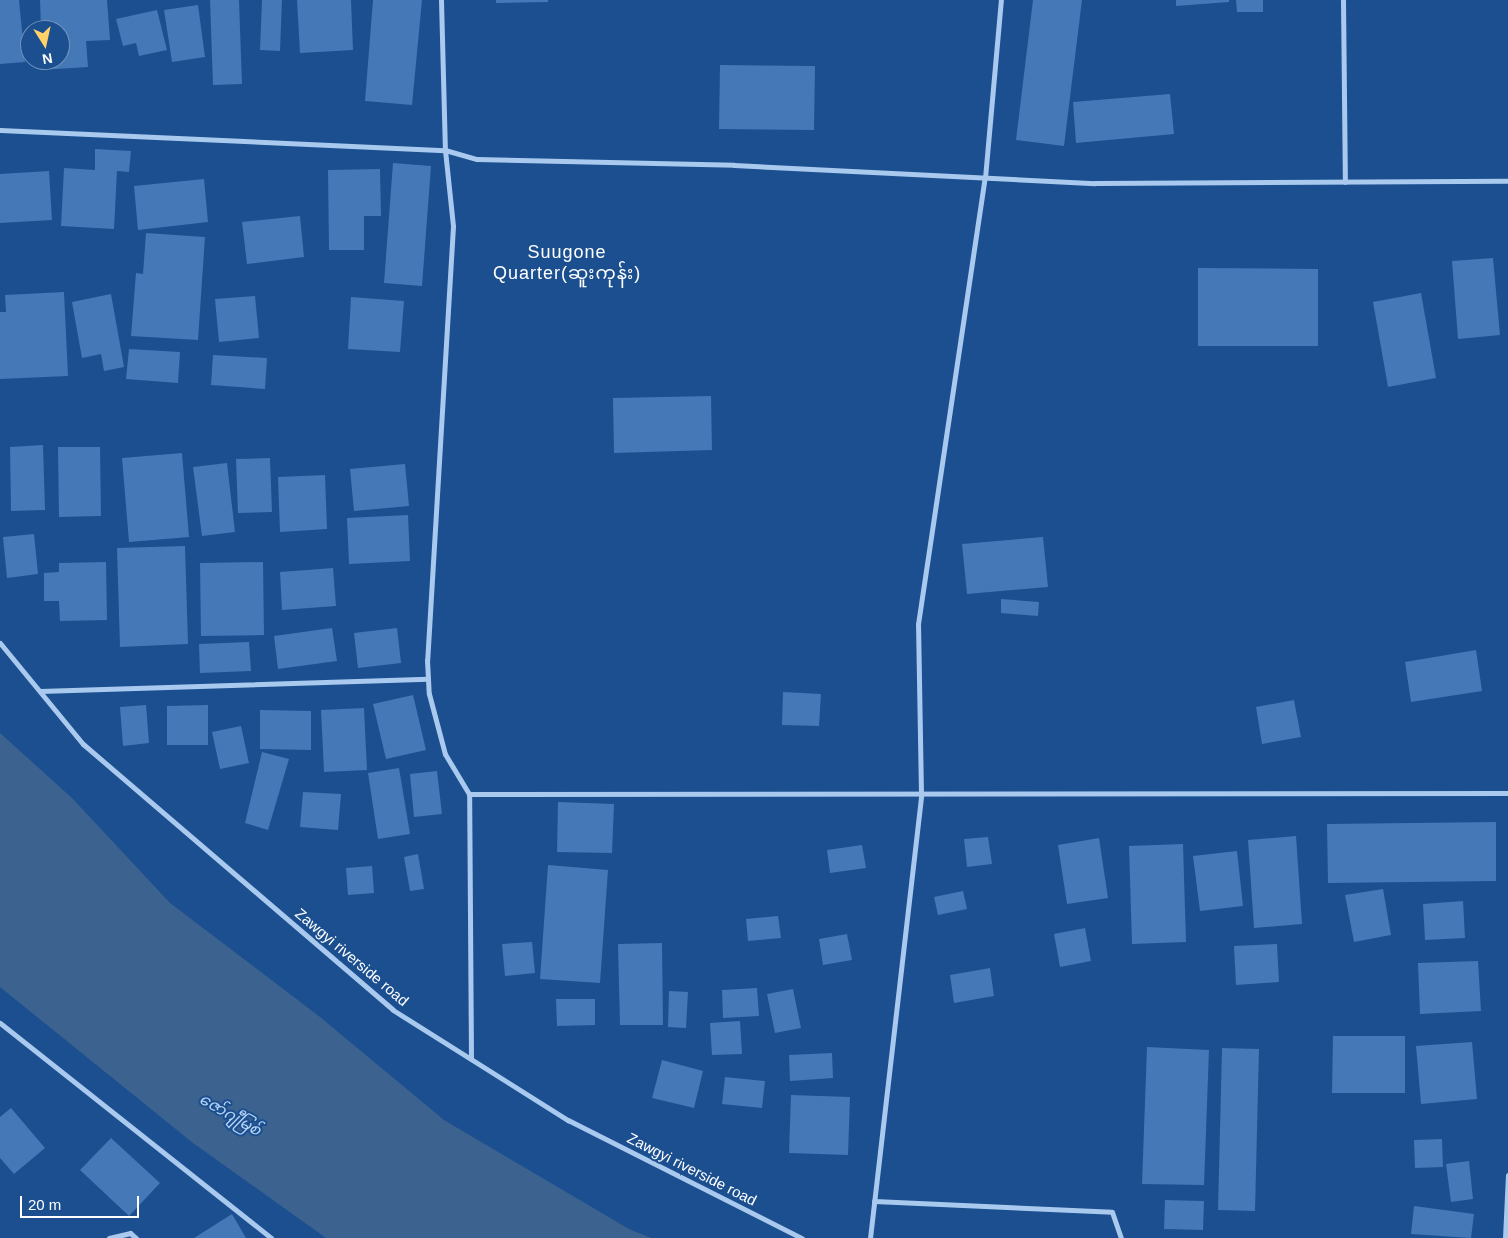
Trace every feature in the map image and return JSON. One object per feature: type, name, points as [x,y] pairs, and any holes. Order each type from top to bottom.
[{"type":"street","points":[[441,0],[445,150],[453,226],[428,679],[445,754],[469,794],[471,1059]]},
{"type":"street","points":[[870,1238],[921,794],[918,624],[984,178],[1001,0]]},
{"type":"street","points":[[1343,0],[1345,182]]},
{"type":"street","points":[[0,130],[445,150],[477,159],[734,165],[1095,183],[1508,181]]},
{"type":"street","name":"Zawgyi riverside road","points":[[0,642],[83,744],[393,1010],[568,1120],[802,1238]]},
{"type":"street","points":[[40,691],[428,679]]},
{"type":"street","points":[[469,794],[1508,793]]},
{"type":"street","points":[[0,1023],[271,1238]]},
{"type":"street","points":[[1505,1238],[1508,1175]]},
{"type":"street","points":[[874,1201],[1112,1212],[1120,1238]]},
{"type":"street","points":[[109,1238],[130,1233],[136,1238]]},
{"type":"water","name":"ဇော်ဂျီမြစ်","points":[[0,733],[72,798],[170,903],[320,1017],[444,1120],[629,1229],[651,1238],[326,1238],[193,1143],[0,987]]},
{"type":"building","points":[[0,0],[19,0],[21,20],[20,62],[0,64]]},
{"type":"building","points":[[40,0],[107,0],[110,40],[86,41],[88,67],[70,68],[70,20],[41,20]]},
{"type":"building","points":[[210,0],[239,0],[242,84],[213,85]]},
{"type":"building","points":[[262,0],[282,0],[280,51],[260,50]]},
{"type":"building","points":[[297,0],[351,0],[353,50],[300,53]]},
{"type":"building","points":[[373,0],[422,0],[412,105],[365,101]]},
{"type":"building","points":[[496,0],[548,0],[548,2],[496,3]]},
{"type":"building","points":[[1033,0],[1082,0],[1064,146],[1016,140]]},
{"type":"building","points":[[1176,0],[1229,0],[1229,2],[1176,6]]},
{"type":"building","points":[[1236,0],[1263,0],[1263,12],[1237,12]]},
{"type":"building","points":[[198,5],[205,57],[172,62],[164,10]]},
{"type":"building","points":[[157,10],[167,50],[139,56],[136,43],[123,46],[116,19]]},
{"type":"building","points":[[720,65],[815,66],[814,130],[719,129]]},
{"type":"building","points":[[1170,94],[1174,134],[1076,143],[1073,102]]},
{"type":"building","points":[[95,149],[131,151],[129,172],[117,171],[114,229],[61,226],[64,168],[95,170]]},
{"type":"building","points":[[393,163],[431,166],[422,286],[384,283]]},
{"type":"building","points":[[380,169],[381,216],[364,216],[364,250],[329,250],[328,170]]},
{"type":"building","points":[[49,171],[52,220],[0,223],[0,174]]},
{"type":"building","points":[[204,179],[208,222],[138,230],[134,186]]},
{"type":"building","points":[[300,216],[304,257],[247,264],[242,222]]},
{"type":"building","points":[[146,233],[205,237],[198,340],[131,336],[136,273],[143,274]]},
{"type":"building","points":[[1493,258],[1500,335],[1458,339],[1452,261]]},
{"type":"building","points":[[1198,268],[1318,269],[1318,346],[1198,346]]},
{"type":"building","points":[[64,292],[68,376],[0,379],[0,312],[6,312],[5,295]]},
{"type":"building","points":[[1421,293],[1436,378],[1388,387],[1373,302]]},
{"type":"building","points":[[111,294],[124,367],[104,371],[101,354],[82,358],[72,302]]},
{"type":"building","points":[[255,296],[259,338],[219,342],[215,299]]},
{"type":"building","points":[[351,297],[404,301],[400,352],[348,349]]},
{"type":"building","points":[[129,349],[180,352],[178,383],[126,379]]},
{"type":"building","points":[[213,355],[267,358],[265,389],[211,385]]},
{"type":"building","points":[[711,396],[712,450],[614,453],[613,398]]},
{"type":"building","points":[[43,445],[45,510],[11,511],[10,447]]},
{"type":"building","points":[[58,447],[100,447],[101,516],[59,517]]},
{"type":"building","points":[[182,453],[189,537],[129,542],[122,458]]},
{"type":"building","points":[[270,458],[272,512],[238,513],[236,459]]},
{"type":"building","points":[[227,463],[235,532],[202,536],[193,467]]},
{"type":"building","points":[[405,464],[409,506],[354,511],[350,469]]},
{"type":"building","points":[[325,475],[327,529],[280,532],[278,477]]},
{"type":"building","points":[[408,515],[410,561],[349,564],[347,518]]},
{"type":"building","points":[[34,534],[38,574],[7,578],[3,537]]},
{"type":"building","points":[[1043,537],[1048,587],[967,594],[962,544]]},
{"type":"building","points":[[185,546],[188,644],[120,647],[117,548]]},
{"type":"building","points":[[106,562],[107,620],[60,621],[59,601],[44,601],[44,573],[59,572],[59,563]]},
{"type":"building","points":[[263,562],[264,635],[201,636],[200,563]]},
{"type":"building","points":[[333,568],[336,606],[282,610],[280,572]]},
{"type":"building","points":[[1001,599],[1039,602],[1038,616],[1001,613]]},
{"type":"building","points":[[332,628],[337,661],[278,669],[274,636]]},
{"type":"building","points":[[397,628],[401,663],[358,668],[354,633]]},
{"type":"building","points":[[249,642],[251,671],[200,673],[199,644]]},
{"type":"building","points":[[1476,650],[1482,691],[1411,702],[1405,662]]},
{"type":"building","points":[[783,692],[821,694],[819,726],[782,725]]},
{"type":"building","points":[[413,695],[426,750],[386,759],[373,704]]},
{"type":"building","points":[[1294,700],[1301,737],[1262,744],[1256,707]]},
{"type":"building","points":[[146,705],[149,743],[123,746],[120,707]]},
{"type":"building","points":[[208,705],[208,745],[167,745],[167,706]]},
{"type":"building","points":[[364,708],[367,770],[324,772],[321,710]]},
{"type":"building","points":[[260,710],[311,711],[311,750],[260,749]]},
{"type":"building","points":[[241,726],[249,763],[220,769],[212,732]]},
{"type":"building","points":[[262,752],[289,759],[268,830],[245,823]]},
{"type":"building","points":[[399,768],[410,834],[378,839],[368,773]]},
{"type":"building","points":[[437,771],[442,814],[414,817],[410,774]]},
{"type":"building","points":[[303,792],[341,794],[338,830],[300,827]]},
{"type":"building","points":[[558,802],[614,804],[612,853],[557,852]]},
{"type":"building","points":[[1496,822],[1496,881],[1328,883],[1327,824]]},
{"type":"building","points":[[1296,836],[1302,924],[1254,928],[1248,840]]},
{"type":"building","points":[[988,837],[992,864],[967,867],[964,839]]},
{"type":"building","points":[[1099,838],[1108,898],[1067,904],[1058,845]]},
{"type":"building","points":[[1183,844],[1186,942],[1132,944],[1129,846]]},
{"type":"building","points":[[862,845],[866,868],[830,873],[827,850]]},
{"type":"building","points":[[1237,851],[1243,906],[1200,911],[1193,856]]},
{"type":"building","points":[[418,854],[424,889],[410,891],[404,857]]},
{"type":"building","points":[[548,865],[608,870],[600,983],[540,979]]},
{"type":"building","points":[[372,866],[374,893],[348,895],[346,868]]},
{"type":"building","points":[[1383,889],[1391,935],[1354,942],[1345,895]]},
{"type":"building","points":[[963,891],[967,909],[938,915],[934,897]]},
{"type":"building","points":[[1463,901],[1465,938],[1425,940],[1423,904]]},
{"type":"building","points":[[778,916],[781,938],[748,941],[746,919]]},
{"type":"building","points":[[1085,928],[1091,961],[1060,967],[1054,934]]},
{"type":"building","points":[[847,934],[852,960],[823,965],[819,939]]},
{"type":"building","points":[[532,942],[535,973],[505,976],[502,944]]},
{"type":"building","points":[[662,943],[663,1025],[620,1025],[618,944]]},
{"type":"building","points":[[1277,944],[1279,982],[1236,985],[1234,946]]},
{"type":"building","points":[[1478,961],[1481,1011],[1420,1014],[1418,963]]},
{"type":"building","points":[[990,968],[994,996],[954,1003],[950,975]]},
{"type":"building","points":[[757,988],[759,1016],[723,1018],[722,990]]},
{"type":"building","points":[[793,989],[801,1028],[775,1033],[767,994]]},
{"type":"building","points":[[669,991],[688,992],[686,1028],[668,1027]]},
{"type":"building","points":[[556,999],[595,999],[595,1025],[557,1026]]},
{"type":"building","points":[[740,1021],[742,1054],[712,1055],[710,1023]]},
{"type":"building","points":[[1333,1036],[1405,1036],[1405,1093],[1332,1093]]},
{"type":"building","points":[[1472,1042],[1477,1099],[1421,1104],[1416,1046]]},
{"type":"building","points":[[1147,1047],[1209,1050],[1204,1185],[1142,1184]]},
{"type":"building","points":[[1222,1048],[1259,1049],[1255,1211],[1218,1210]]},
{"type":"building","points":[[832,1053],[833,1078],[790,1081],[789,1055]]},
{"type":"building","points":[[662,1060],[703,1071],[694,1108],[652,1098]]},
{"type":"building","points":[[725,1077],[765,1081],[762,1108],[722,1104]]},
{"type":"building","points":[[791,1095],[850,1097],[848,1155],[789,1153]]},
{"type":"building","points":[[11,1108],[45,1148],[14,1174],[0,1158],[0,1117]]},
{"type":"building","points":[[111,1138],[160,1183],[129,1216],[80,1170]]},
{"type":"building","points":[[1442,1139],[1443,1167],[1415,1168],[1414,1140]]},
{"type":"building","points":[[1469,1161],[1473,1199],[1451,1202],[1446,1164]]},
{"type":"building","points":[[1165,1200],[1204,1201],[1203,1230],[1164,1229]]},
{"type":"building","points":[[1414,1206],[1474,1214],[1471,1238],[1411,1234]]},
{"type":"building","points":[[232,1214],[246,1238],[194,1238]]},
{"type":"district","name":"Suugone Quarter(ဆူးကုန်း)","points":[[567,263]]}]
